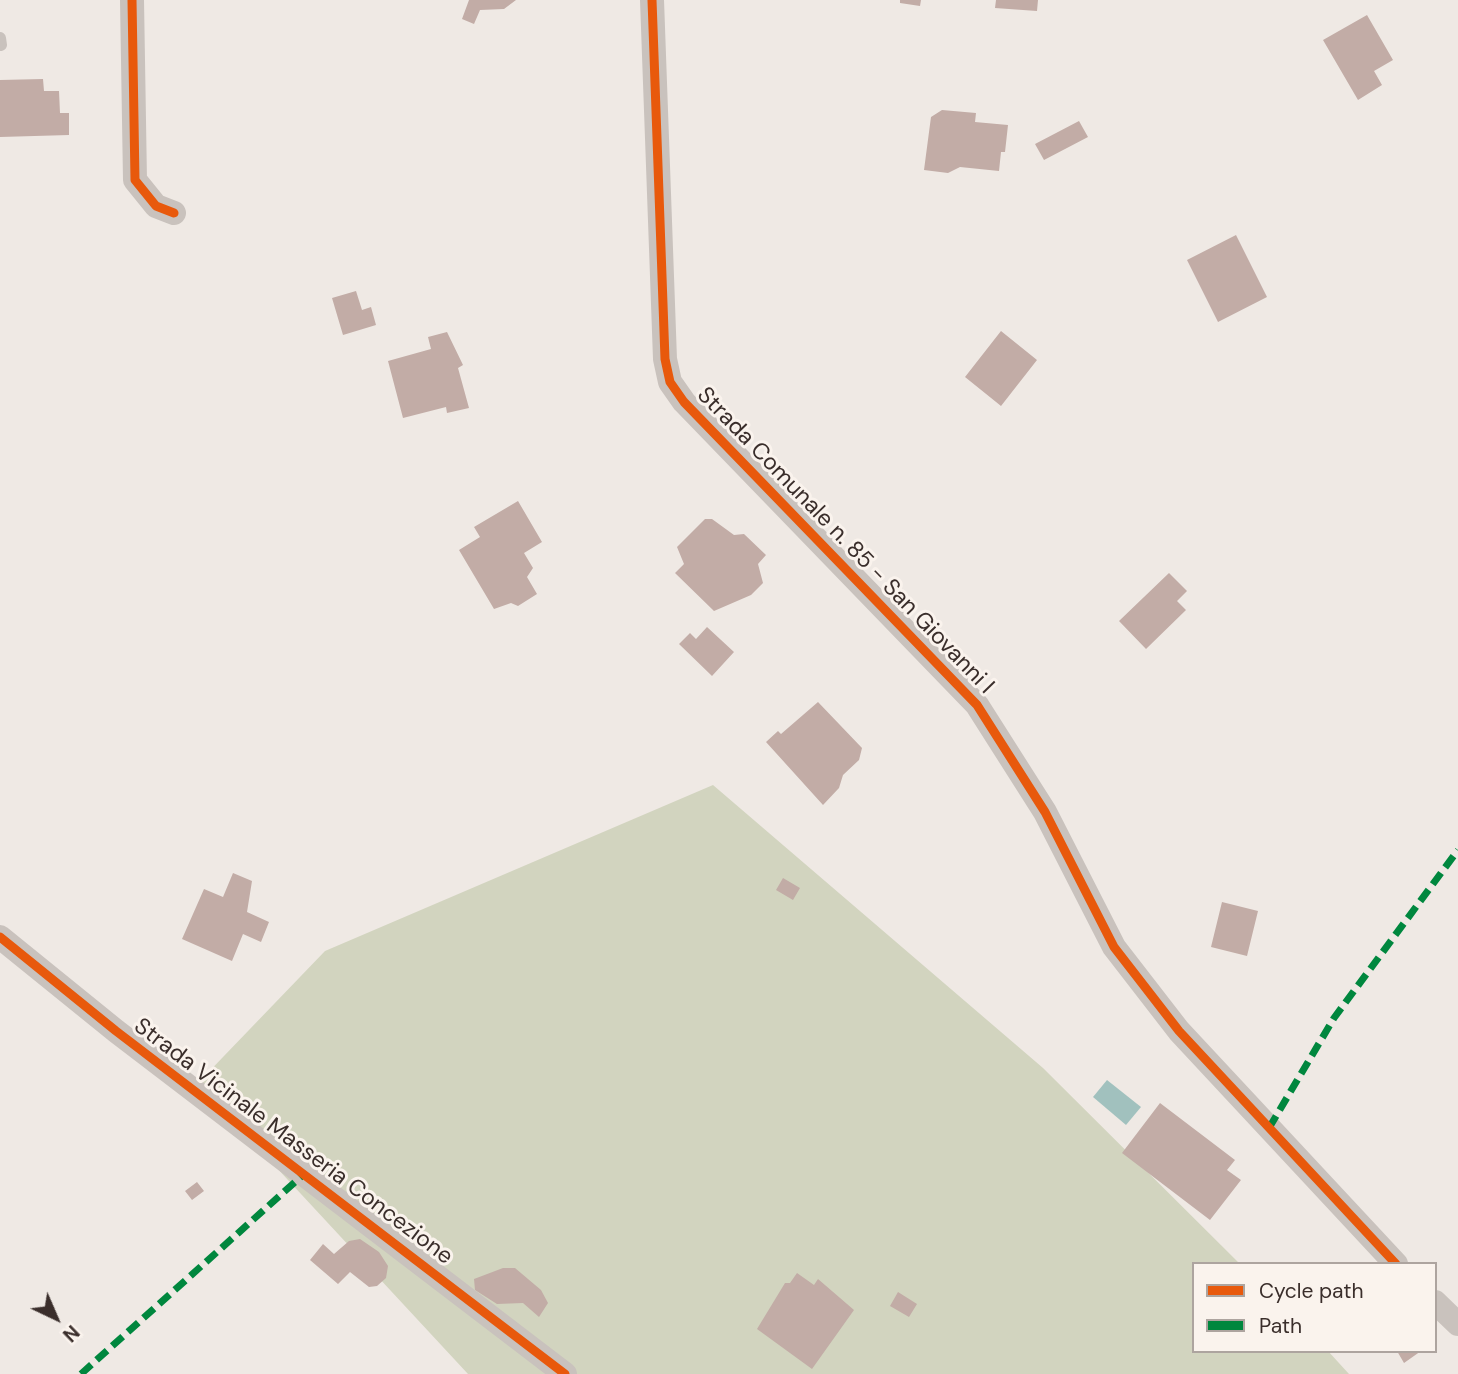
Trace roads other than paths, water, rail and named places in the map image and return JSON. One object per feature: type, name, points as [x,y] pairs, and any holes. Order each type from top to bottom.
[{"type":"street","points":[[132,0],[135,180],[156,206],[174,213]]},
{"type":"street","name":"Strada Comunale n. 85 - San Giovanni I","points":[[652,0],[665,359],[670,382],[684,402],[977,705],[1045,812],[1114,947],[1179,1031],[1394,1262]]},
{"type":"street","name":"Strada Vicinale Masseria Concezione","points":[[0,937],[116,1031],[565,1374]]},
{"type":"street","points":[[1437,1304],[1458,1324]]},
{"type":"water","points":[[1107,1080],[1141,1107],[1126,1125],[1093,1097]]}]
